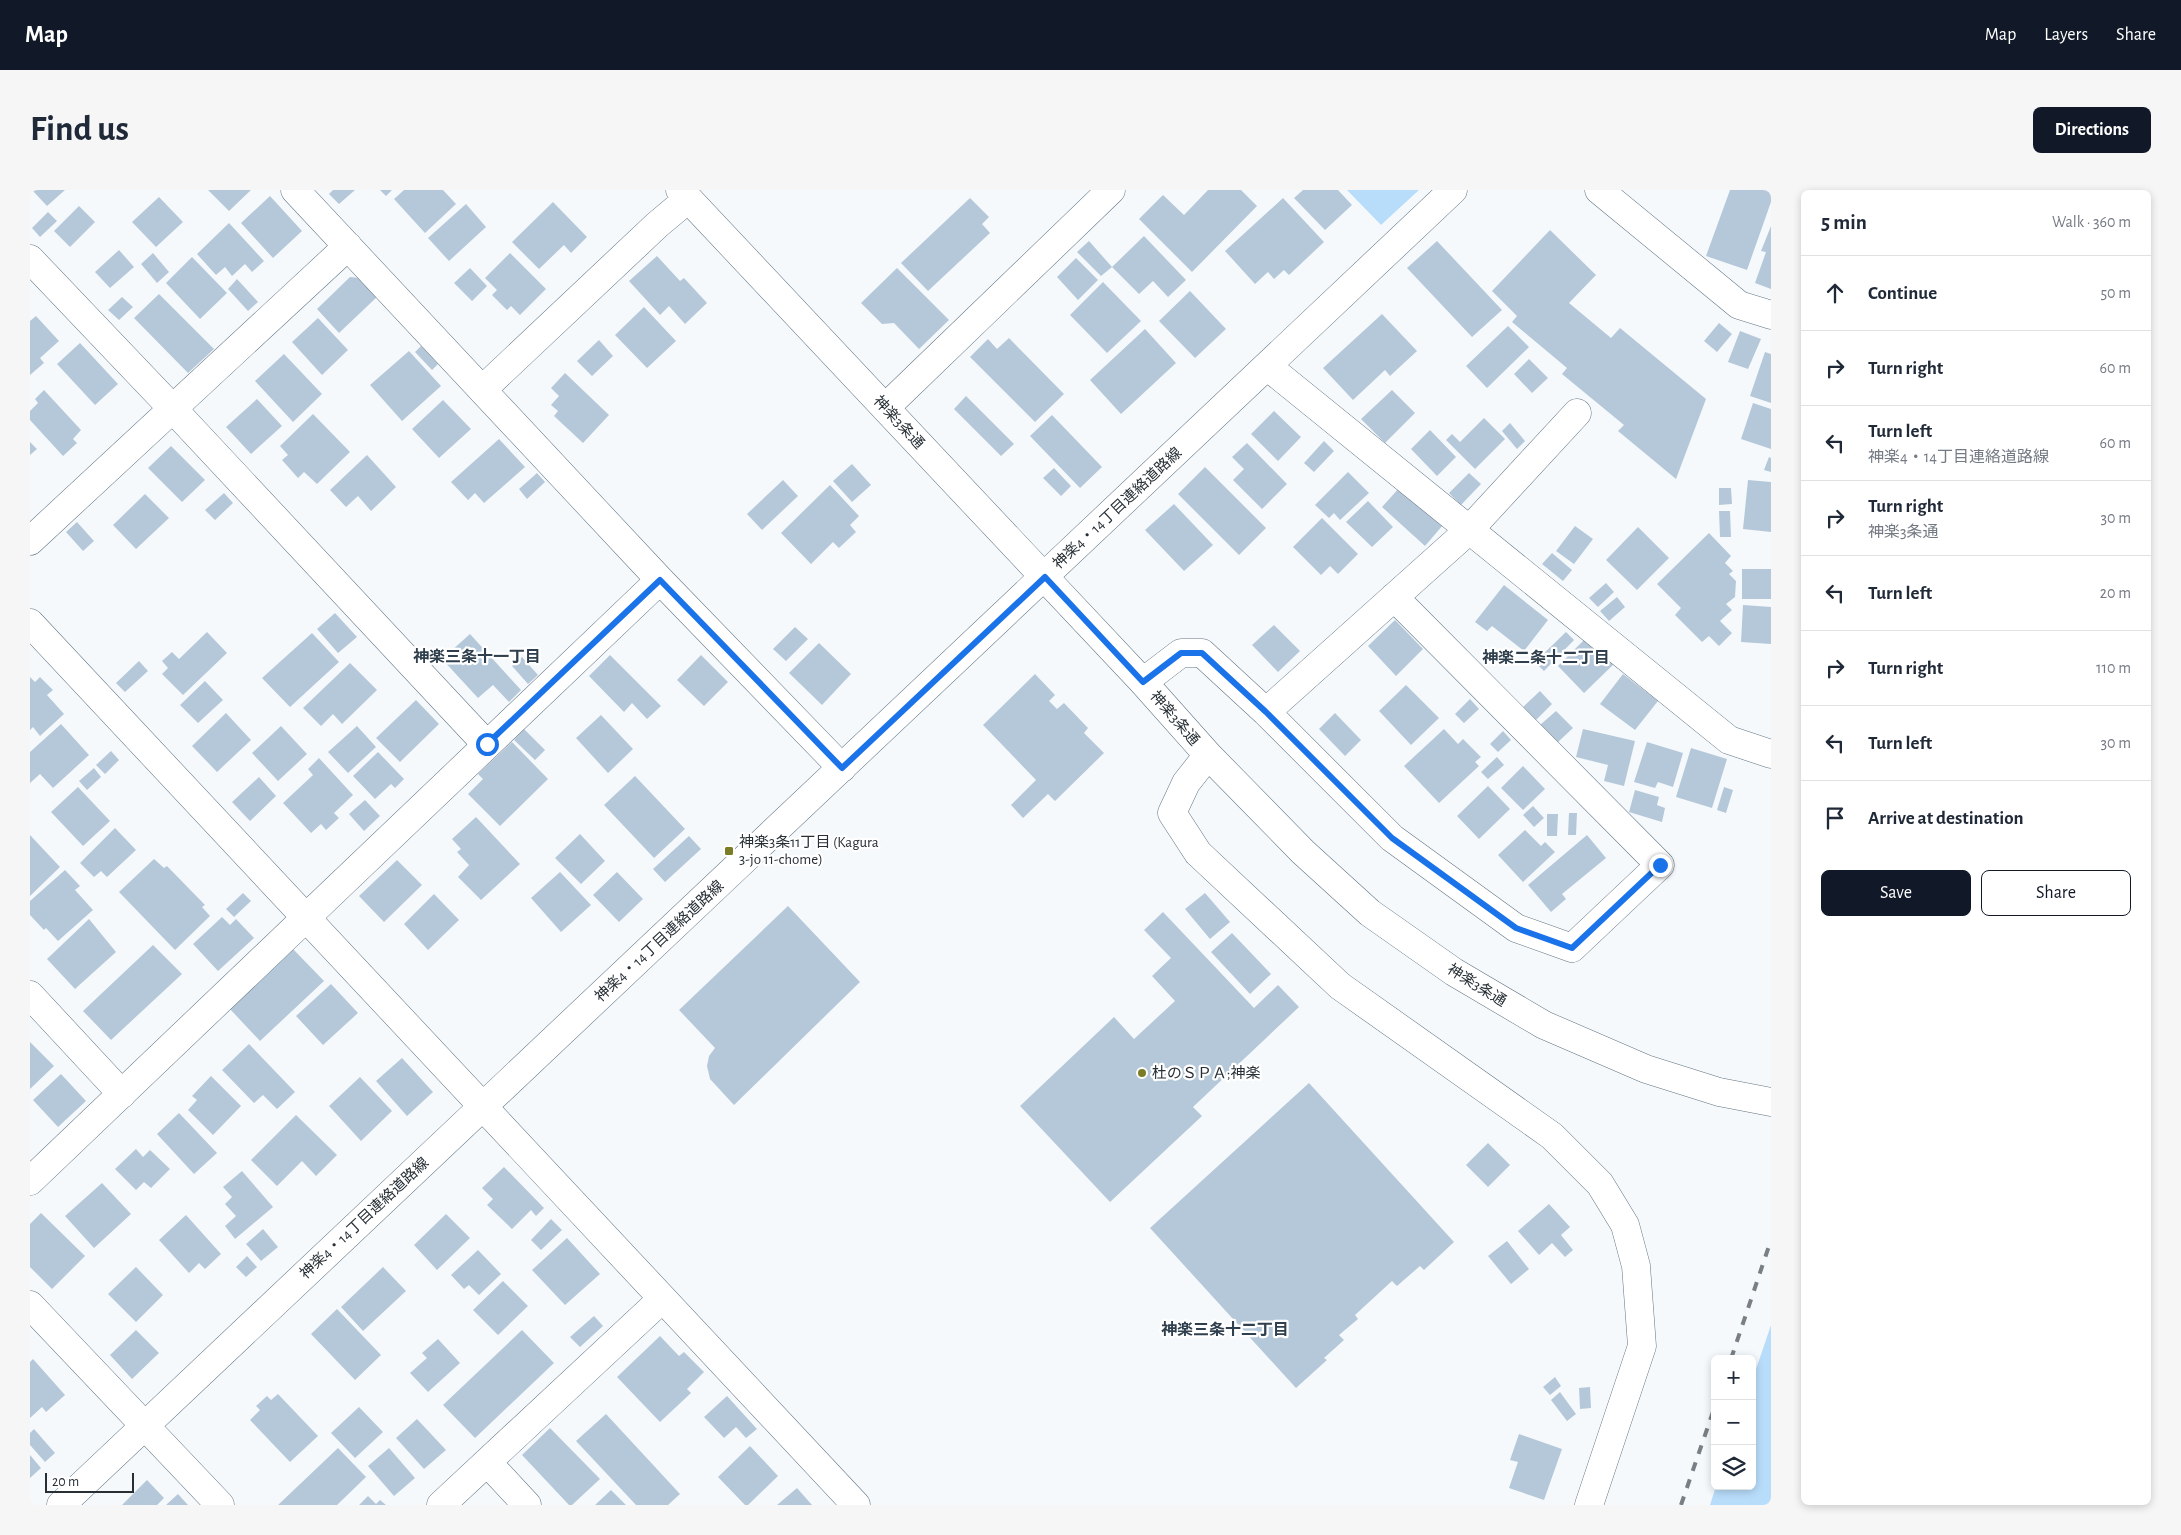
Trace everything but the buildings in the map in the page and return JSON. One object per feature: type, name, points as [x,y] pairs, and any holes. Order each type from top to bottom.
[{"type":"street","points":[[295,190],[660,580],[842,768]]},
{"type":"street","points":[[885,408],[1111,190]]},
{"type":"street","name":"神楽4・14丁目連絡道路線","points":[[60,1505],[1453,190]]},
{"type":"street","points":[[1599,190],[1739,305],[1771,315]]},
{"type":"street","points":[[483,389],[657,225],[684,194]]},
{"type":"street","name":"神楽3条通","points":[[684,194],[1045,577],[1208,755],[1303,852],[1370,913],[1454,972],[1544,1025],[1646,1068],[1719,1092],[1771,1102]]},
{"type":"street","points":[[30,541],[348,246]]},
{"type":"street","points":[[30,260],[172,408],[487,744]]},
{"type":"street","points":[[1267,366],[1468,531],[1729,740],[1771,754]]},
{"type":"street","points":[[1266,712],[1468,531],[1577,413]]},
{"type":"street","points":[[30,1181],[304,917],[660,580]]},
{"type":"street","points":[[1143,682],[1181,653],[1202,653],[1266,712],[1392,838],[1516,928],[1572,948],[1660,865],[1394,597]]},
{"type":"street","points":[[30,624],[856,1505]]},
{"type":"street","points":[[1208,755],[1186,783],[1172,813],[1198,853],[1340,986],[1552,1136],[1600,1184],[1625,1225],[1636,1266],[1642,1346],[1590,1505]]},
{"type":"street","points":[[30,995],[122,1094]]},
{"type":"street","points":[[441,1505],[662,1299]]},
{"type":"street","points":[[30,1305],[220,1505]]},
{"type":"street","points":[[487,1462],[527,1505]]},
{"type":"shaded area","points":[[1347,190],[1419,190],[1381,225]]},
{"type":"shaded area","points":[[1771,1325],[1771,1505],[1710,1505],[1715,1490],[1756,1490],[1756,1369]]},
{"type":"railway","points":[[1732,1355],[1771,1240]]},
{"type":"railway","points":[[1681,1505],[1711,1418]]},
{"type":"place","name":"神楽3条11丁目 (Kagura 3-jo 11-chome)","points":[[729,851]]},
{"type":"place","name":"杜のＳＰＡ;神楽","points":[[1142,1073]]},
{"type":"district","name":"神楽三条十一丁目","points":[[477,656]]},
{"type":"district","name":"神楽二条十二丁目","points":[[1546,657]]},
{"type":"district","name":"神楽三条十二丁目","points":[[1225,1329]]},
{"type":"route","points":[[487,744],[660,580],[842,768],[1045,577],[1143,682],[1181,653],[1202,653],[1266,712],[1392,838],[1516,928],[1572,948],[1660,865]]}]
